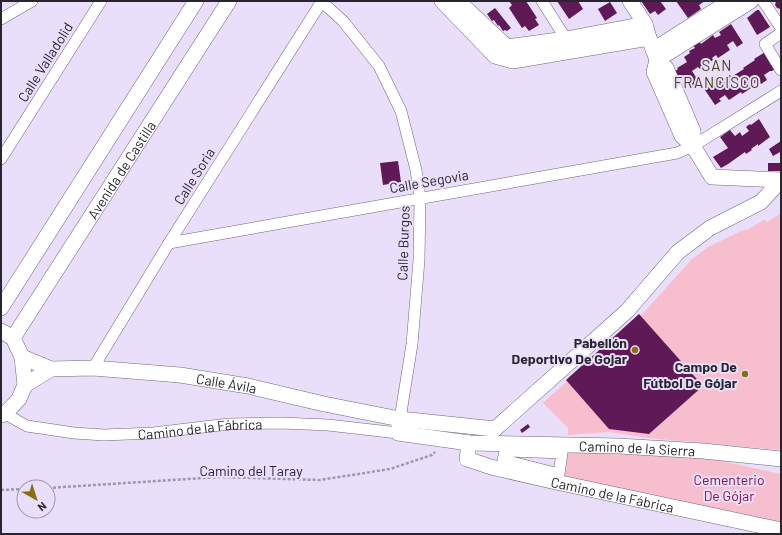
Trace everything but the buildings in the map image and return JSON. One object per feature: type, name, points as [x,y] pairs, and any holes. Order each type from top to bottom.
[{"type":"street","points":[[1,19],[32,1]]},
{"type":"street","name":"Calle Valladolid","points":[[1,159],[101,1]]},
{"type":"street","name":"Avenida de Castilla","points":[[1,308],[196,1]]},
{"type":"street","name":"Avenida de Castilla","points":[[7,335],[229,1]]},
{"type":"street","name":"Calle Burgos","points":[[322,1],[343,21],[379,66],[401,111],[416,170],[420,198],[419,260],[412,344],[399,426]]},
{"type":"street","name":"Calle Soria","points":[[93,368],[169,243],[322,1]]},
{"type":"street","points":[[442,1],[495,56],[513,61],[567,45]]},
{"type":"street","points":[[458,1],[507,47],[651,43],[751,1]]},
{"type":"street","points":[[542,1],[567,45]]},
{"type":"street","points":[[492,467],[495,428],[627,311],[678,252],[710,228],[761,202],[773,189],[777,180],[712,177],[693,146],[682,136],[654,72],[651,43],[630,1]]},
{"type":"street","points":[[651,43],[730,1]]},
{"type":"street","points":[[763,1],[781,28]]},
{"type":"street","points":[[781,33],[764,44],[781,70]]},
{"type":"street","name":"Calle Segovia","points":[[169,243],[677,153],[693,146],[781,91]]},
{"type":"street","points":[[3,415],[19,399],[25,385],[22,357],[7,335]]},
{"type":"street","name":"Calle Ávila","points":[[22,357],[51,369],[93,368],[180,375],[248,386],[324,404],[399,426]]},
{"type":"street","points":[[25,385],[51,369]]},
{"type":"street","name":"Camino de la Fábrica","points":[[3,415],[27,426],[104,435],[153,433],[229,424],[281,423],[495,428]]},
{"type":"street","name":"Camino de la Fábrica","points":[[399,426],[441,439],[469,443],[467,460],[492,467],[781,530]]},
{"type":"street","name":"Camino de la Sierra","points":[[469,443],[618,446],[703,451],[781,459]]},
{"type":"street","points":[[505,451],[562,452],[559,474],[503,460],[505,451]]},
{"type":"path","name":"Camino del Taray","points":[[56,488],[219,478],[320,480],[390,469],[432,455],[439,448],[441,439]]},
{"type":"path","points":[[1,490],[16,489]]},
{"type":"green space","points":[[781,213],[781,450],[648,438],[609,432],[568,435],[568,428],[543,403],[645,311],[692,259],[708,247],[741,231],[749,229],[765,219],[767,222]]},
{"type":"green space","name":"Cementerio De Gójar","points":[[566,452],[699,456],[781,474],[781,524],[561,476]]},
{"type":"place","name":"Pabellón Deportivo De Gojar","points":[[635,350]]},
{"type":"place","name":"Campo De Fútbol De Gójar","points":[[745,374]]},
{"type":"district","name":"SAN FRANCISCO","points":[[717,74]]}]
